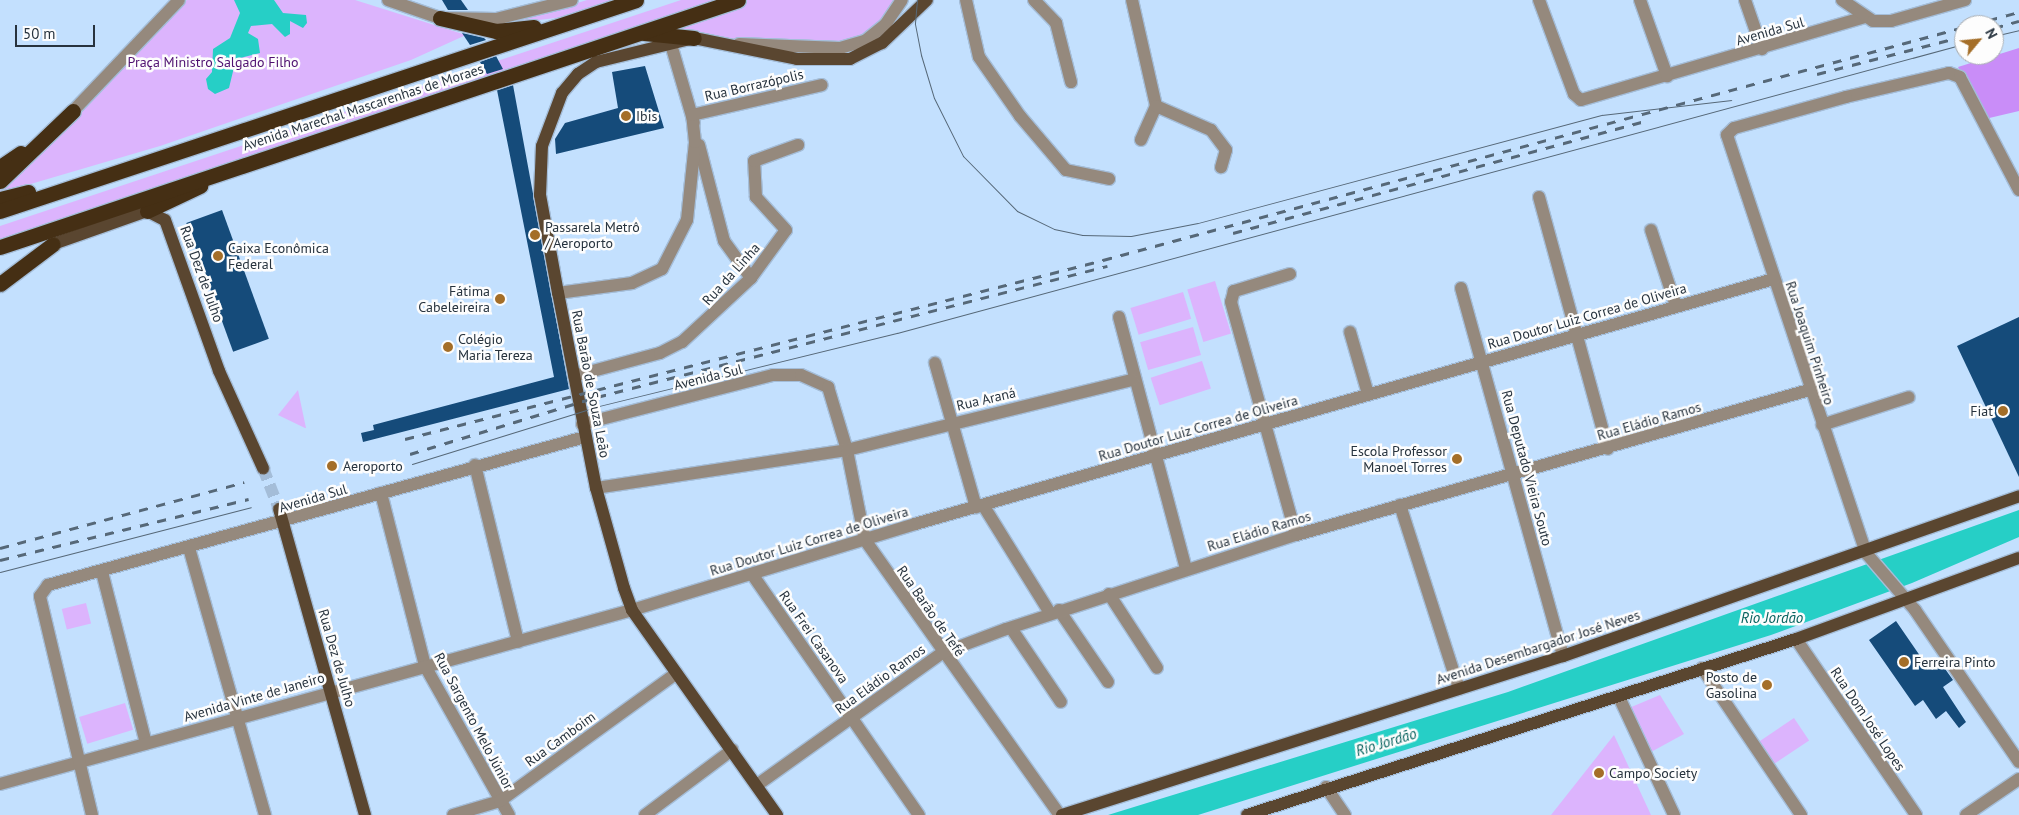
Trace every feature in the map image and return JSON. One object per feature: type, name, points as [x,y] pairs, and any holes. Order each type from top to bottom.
[{"type":"highway","name":"Avenida Marechal Mascarenhas de Moraes","points":[[0,211],[120,169],[592,16],[636,0]]},
{"type":"highway","name":"Avenida Marechal Mascarenhas de Moraes","points":[[0,247],[234,167],[738,0]]},
{"type":"highway","points":[[440,18],[517,31],[592,16]]},
{"type":"highway","points":[[638,33],[694,38]]},
{"type":"highway","points":[[0,167],[73,111]]},
{"type":"highway","points":[[0,181],[73,111]]},
{"type":"highway","points":[[147,211],[234,167]]},
{"type":"highway","points":[[0,199],[120,169]]},
{"type":"highway","points":[[0,272],[16,258],[53,244]]},
{"type":"highway","points":[[0,284],[53,244]]},
{"type":"main road","points":[[726,44],[797,59],[850,59],[882,43],[927,0]]},
{"type":"main road","name":"Rua Barão de Souza Leão","points":[[726,44],[694,38],[670,42],[596,62],[578,74],[562,93],[550,120],[539,181],[585,438],[596,488],[632,610],[777,815]]},
{"type":"main road","points":[[53,244],[147,211]]},
{"type":"main road","name":"Rua Dez de Julho","points":[[147,211],[170,226],[219,371],[263,468]]},
{"type":"main road","name":"Avenida Desembargador José Neves","points":[[1062,815],[1870,557],[2019,496]]},
{"type":"main road","name":"Rua Dez de Julho","points":[[278,509],[365,815]]},
{"type":"main road","points":[[1246,815],[1796,639],[1905,597],[2019,558]]},
{"type":"street","points":[[73,111],[179,0]]},
{"type":"street","points":[[388,0],[440,18],[496,19],[572,0]]},
{"type":"street","points":[[726,44],[819,48],[865,41],[885,25],[902,0]]},
{"type":"street","points":[[966,0],[979,57],[1020,116],[1066,170],[1109,179]]},
{"type":"street","points":[[1034,0],[1056,23],[1071,82]]},
{"type":"street","points":[[1132,0],[1156,106],[1141,140]]},
{"type":"street","name":"Avenida Sul","points":[[1539,0],[1574,94],[1581,100],[1762,49],[1864,16],[1891,21],[1965,0]]},
{"type":"street","points":[[1640,0],[1667,76]]},
{"type":"street","points":[[1745,0],[1762,49]]},
{"type":"street","points":[[1842,0],[1864,16]]},
{"type":"street","points":[[670,42],[692,115],[717,220],[732,256],[751,278]]},
{"type":"street","name":"Rua Joaquim Pinheiro","points":[[1870,557],[1809,390],[1727,141],[1734,128],[1846,97],[1945,73],[1960,77],[2019,190]]},
{"type":"street","name":"Rua Borrazópolis","points":[[558,293],[632,283],[662,269],[687,220],[695,142],[692,115],[822,85]]},
{"type":"street","points":[[1156,106],[1211,130],[1226,150],[1221,167]]},
{"type":"street","name":"Rua da Linha","points":[[574,376],[660,353],[682,342],[751,278],[786,230],[756,197],[754,161],[798,145]]},
{"type":"street","points":[[1540,197],[1579,333],[1608,449]]},
{"type":"street","points":[[1651,230],[1676,306]]},
{"type":"street","points":[[1290,274],[1234,291],[1232,296],[1296,535]]},
{"type":"street","name":"Rua Doutor Luiz Correa de Oliveira","points":[[632,610],[979,506],[1155,458],[1368,394],[1774,279]]},
{"type":"street","name":"Rua Deputado Vieira Souto","points":[[1461,288],[1483,362],[1511,476],[1563,656]]},
{"type":"street","points":[[1119,317],[1133,380],[1186,568]]},
{"type":"street","points":[[1350,332],[1368,394]]},
{"type":"street","points":[[935,363],[949,423],[979,506],[1108,682]]},
{"type":"street","name":"Avenida Sul","points":[[582,424],[787,374],[828,387],[834,398]]},
{"type":"street","name":"Rua Araná","points":[[596,488],[847,450],[949,423],[1133,380]]},
{"type":"street","name":"Rua Eládio Ramos","points":[[757,785],[942,653],[1055,612],[1186,568],[1400,505],[1608,449],[1809,390]]},
{"type":"street","points":[[1822,425],[1909,397]]},
{"type":"street","name":"Rua Barão de Tefé","points":[[834,398],[847,450],[865,540],[942,653],[1062,815]]},
{"type":"street","name":"Avenida Sul","points":[[80,762],[40,596],[48,585],[283,522],[476,465],[585,438]]},
{"type":"street","points":[[476,465],[518,642]]},
{"type":"street","name":"Rua Sargento Melo Júnior","points":[[381,493],[425,666],[509,815]]},
{"type":"street","points":[[1400,505],[1459,689]]},
{"type":"street","points":[[189,548],[265,815]]},
{"type":"street","points":[[1870,557],[1905,597],[2019,762]]},
{"type":"street","points":[[102,572],[146,743]]},
{"type":"street","name":"Rua Frei Casanova","points":[[752,574],[919,815]]},
{"type":"street","points":[[1109,594],[1157,668]]},
{"type":"street","name":"Avenida Vinte de Janeiro","points":[[0,784],[331,690],[518,642],[632,610]]},
{"type":"street","points":[[1011,628],[1061,702]]},
{"type":"street","name":"Rua Dom José Lopes","points":[[1796,639],[1916,815]]},
{"type":"street","points":[[1702,668],[1801,815]]},
{"type":"street","name":"Rua Camboim","points":[[453,815],[500,801],[677,673]]},
{"type":"street","points":[[1619,697],[1674,815]]},
{"type":"street","points":[[650,814],[732,750]]},
{"type":"street","points":[[80,762],[92,815]]},
{"type":"street","points":[[1966,815],[2019,779]]},
{"type":"street","points":[[1326,788],[1345,815]]},
{"type":"green space","name":"Praça Ministro Salgado Filho","points":[[187,0],[355,0],[466,35],[411,60],[160,146],[0,193],[0,182],[102,89]]},
{"type":"green space","points":[[587,0],[631,0],[590,14],[513,23]]},
{"type":"green space","points":[[681,0],[720,0],[0,241],[0,226]]},
{"type":"green space","points":[[746,0],[899,0],[864,38],[840,45],[772,44],[646,33]]},
{"type":"green space","points":[[1215,281],[1231,334],[1203,342],[1187,289]]},
{"type":"green space","points":[[1183,292],[1191,319],[1139,335],[1130,308]]},
{"type":"green space","points":[[1193,327],[1201,355],[1148,370],[1140,342]]},
{"type":"green space","points":[[1202,361],[1211,389],[1160,405],[1151,378]]},
{"type":"green space","points":[[298,390],[306,428],[278,415]]},
{"type":"green space","points":[[86,603],[91,623],[67,629],[62,609]]},
{"type":"green space","points":[[1660,695],[1684,734],[1651,752],[1629,708]]},
{"type":"green space","points":[[125,703],[133,730],[87,744],[79,717]]},
{"type":"green space","points":[[1794,718],[1809,740],[1774,764],[1759,741]]},
{"type":"green space","name":"Campo Society","points":[[1614,735],[1651,815],[1551,815],[1596,758]]},
{"type":"shaded area","points":[[2019,48],[2019,111],[1985,119],[1958,67],[1964,65],[2004,65],[2004,53]]},
{"type":"water","points":[[234,0],[274,0],[283,13],[306,15],[307,23],[303,28],[290,21],[290,34],[285,37],[272,24],[251,26],[248,33],[258,39],[260,53],[236,59],[229,88],[215,94],[208,89],[206,79],[212,72],[213,49],[230,38],[240,13]]},
{"type":"water","name":"Rio Jordão","points":[[2019,510],[2019,537],[1912,583],[1771,635],[1198,815],[1108,815],[1508,692]]},
{"type":"building","points":[[442,0],[461,0],[468,10],[448,10]]},
{"type":"building","points":[[462,33],[484,38],[486,40],[470,45]]},
{"type":"building","points":[[496,56],[503,69],[487,74],[480,62]]},
{"type":"building","name":"Ibis","points":[[645,66],[664,128],[556,154],[555,139],[565,123],[618,108],[612,72]]},
{"type":"building","name":"Passarela Metrô / Aeroporto","points":[[513,85],[569,389],[363,442],[361,433],[374,430],[373,425],[554,377],[497,90]]},
{"type":"building","name":"Caixa Econômica Federal","points":[[222,210],[269,339],[233,352],[186,223]]},
{"type":"building","name":"Fiat","points":[[2019,317],[2019,477],[1957,346]]},
{"type":"building","name":"Ferreira Pinto","points":[[1896,621],[1927,666],[1938,659],[1953,680],[1943,687],[1966,722],[1959,728],[1946,711],[1936,719],[1923,700],[1915,706],[1869,640]]},
{"type":"tunnel","points":[[263,468],[279,509]]},
{"type":"tram line","points":[[917,0],[915,24],[921,55],[934,98],[963,156],[1017,211],[1054,229],[1082,235],[1131,236],[1198,223],[1602,115],[1731,100]]},
{"type":"tram line","points":[[2004,34],[2019,30]]},
{"type":"tram line","points":[[412,464],[599,406],[897,333],[1954,47]]},
{"type":"tram line","points":[[0,572],[251,507]]},
{"type":"railway","points":[[2004,16],[2019,12]]},
{"type":"railway","points":[[2004,25],[2019,21]]},
{"type":"railway","points":[[405,439],[1103,260],[1954,30]]},
{"type":"railway","points":[[1817,74],[1954,39]]},
{"type":"railway","points":[[1233,233],[1645,121]]},
{"type":"railway","points":[[410,454],[597,397],[1107,266]]},
{"type":"railway","points":[[0,548],[244,482]]},
{"type":"railway","points":[[0,560],[249,499]]},
{"type":"place","name":"Ibis","points":[[626,116]]},
{"type":"place","name":"Passarela Metrô / Aeroporto","points":[[535,235]]},
{"type":"place","name":"Caixa Econômica Federal","points":[[218,256]]},
{"type":"place","name":"Fátima Cabeleireira","points":[[500,299]]},
{"type":"place","name":"Colégio Maria Tereza","points":[[448,347]]},
{"type":"place","name":"Fiat","points":[[2003,411]]},
{"type":"place","name":"Escola Professor Manoel Torres","points":[[1457,459]]},
{"type":"place","name":"Aeroporto","points":[[332,466]]},
{"type":"place","name":"Ferreira Pinto","points":[[1904,662]]},
{"type":"place","name":"Posto de Gasolina","points":[[1767,685]]},
{"type":"place","name":"Campo Society","points":[[1599,773]]}]
